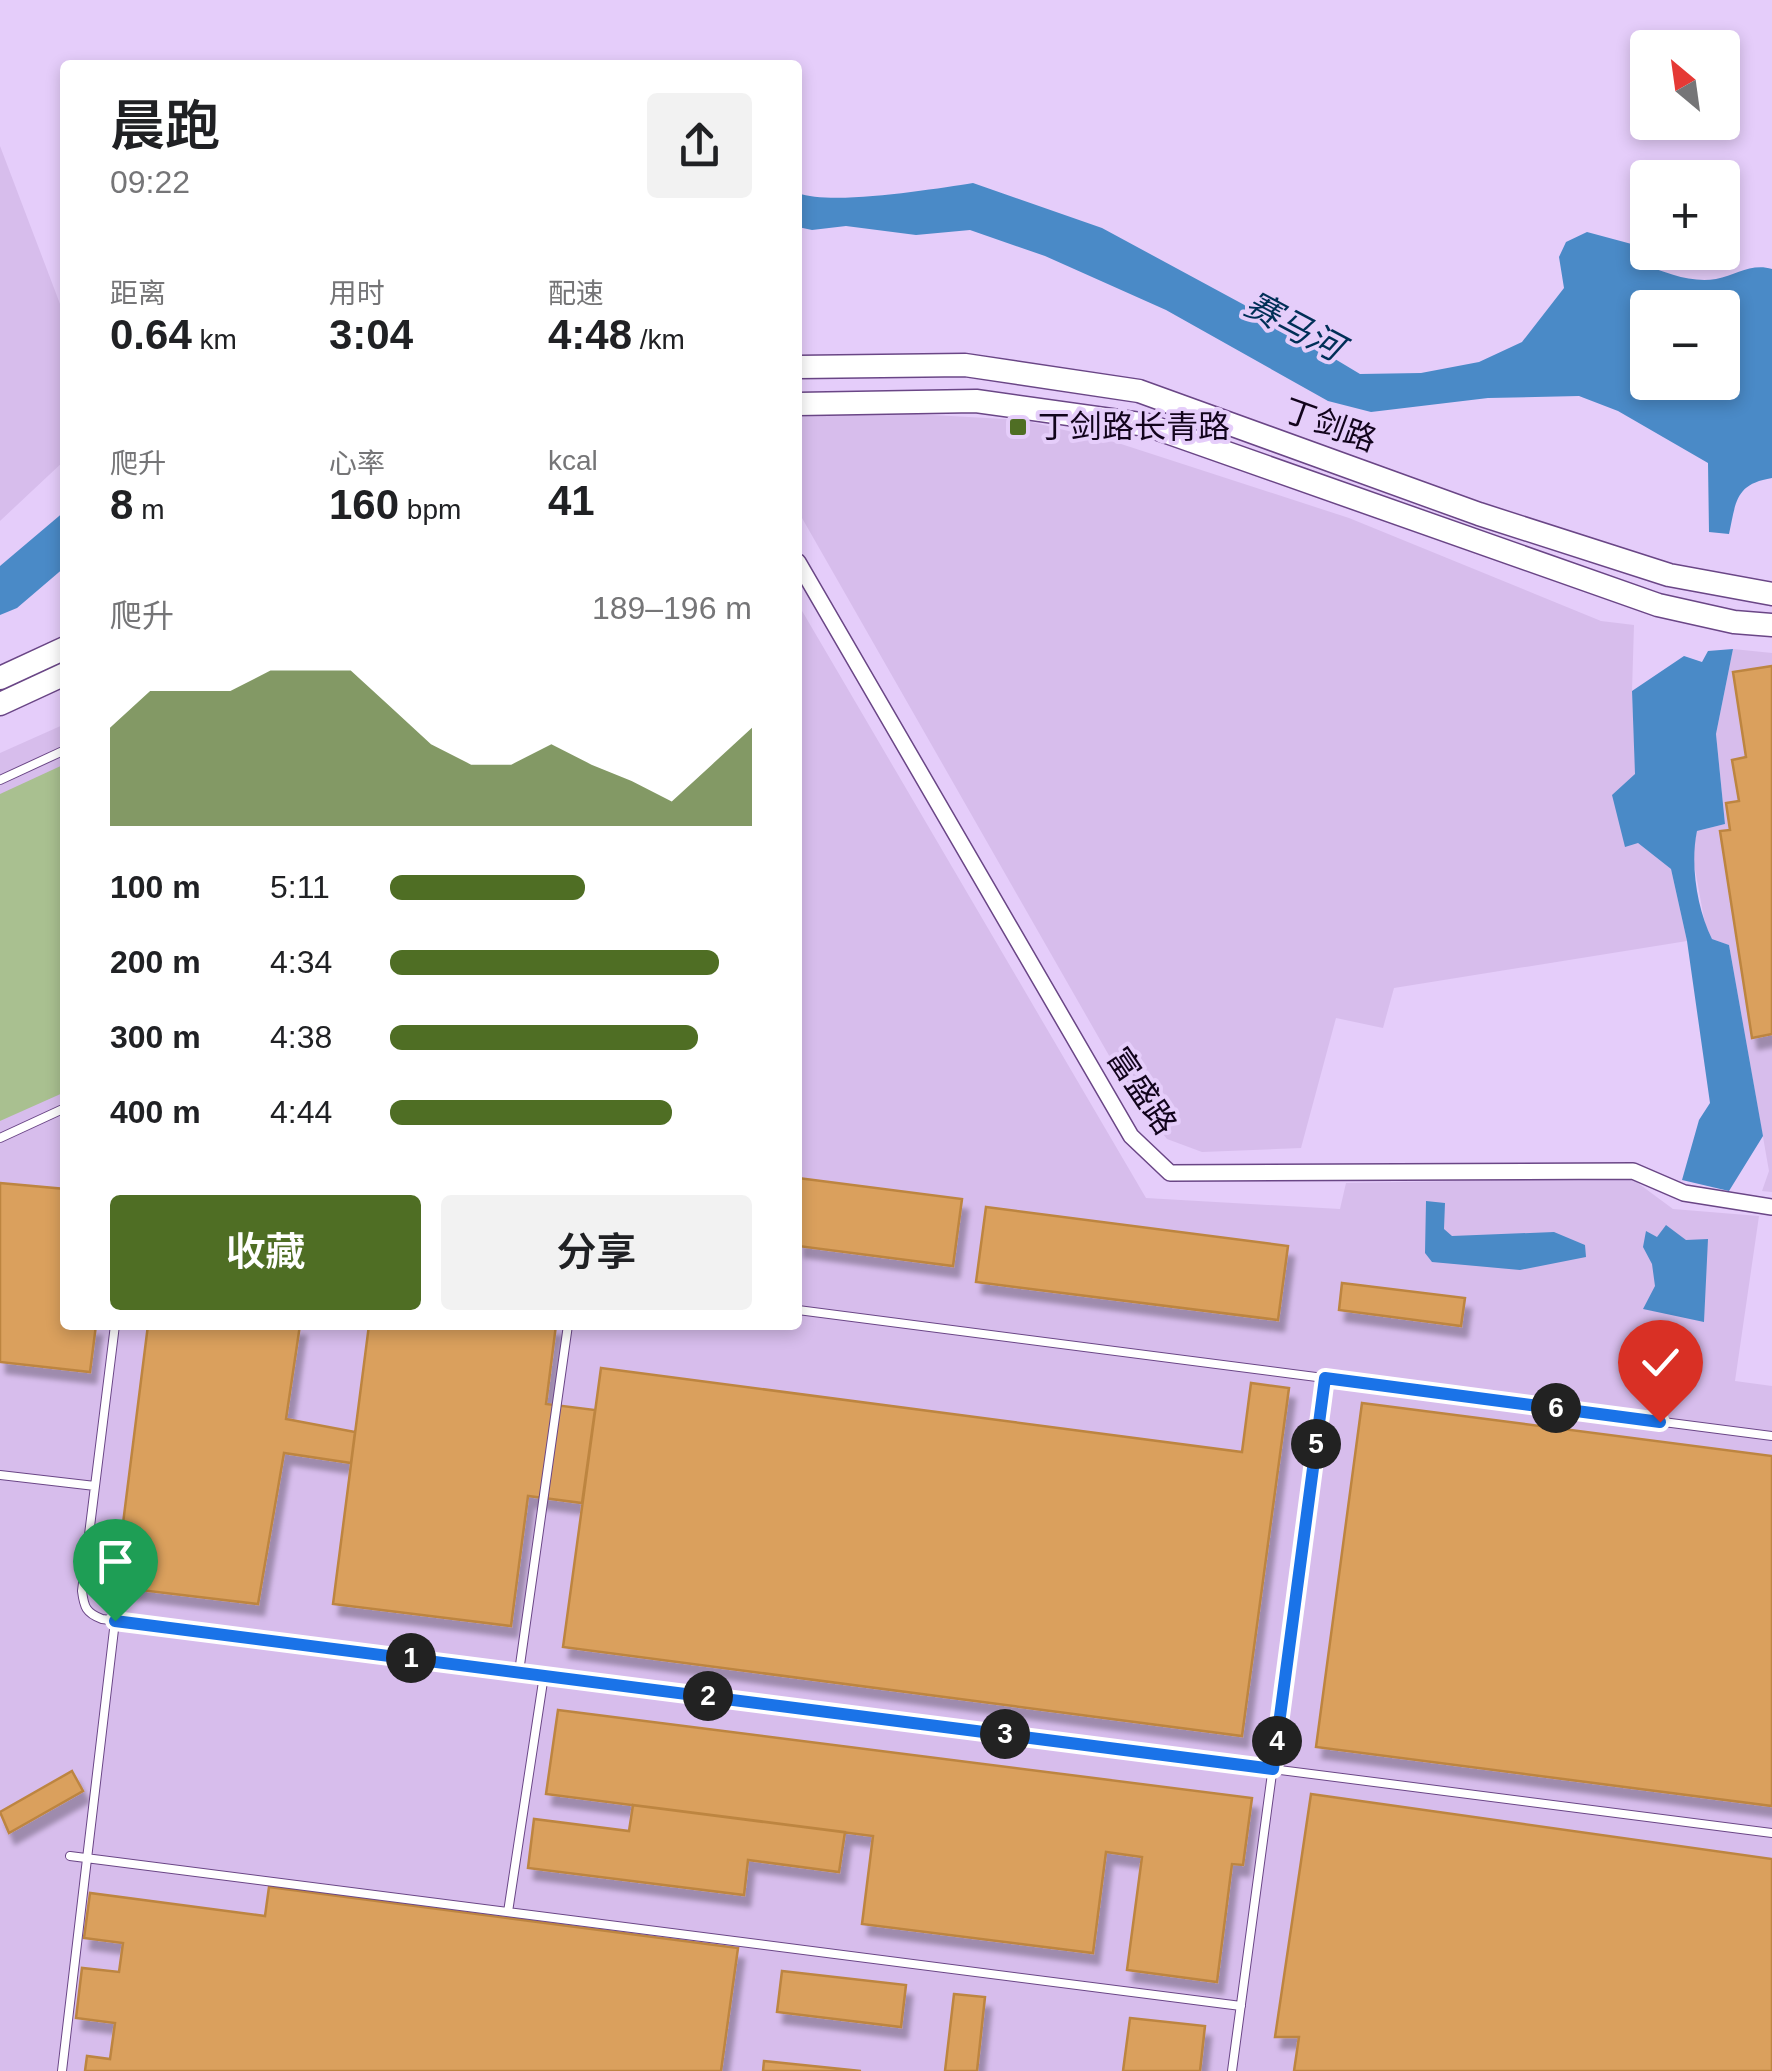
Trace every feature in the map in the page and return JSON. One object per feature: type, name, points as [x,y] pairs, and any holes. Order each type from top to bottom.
[{"type":"main road","name":"丁剑路","points":[[802,367],[966,366],[1140,391],[1479,514],[1650,569],[1772,594]]},
{"type":"main road","name":"丁剑路","points":[[802,404],[976,402],[1147,425],[1658,605],[1734,622],[1772,624]]},
{"type":"main road","points":[[0,678],[60,650]]},
{"type":"main road","points":[[0,704],[60,676]]},
{"type":"street","name":"富盛路","points":[[802,569],[1132,1136],[1170,1173],[1633,1171],[1684,1193],[1772,1207]]},
{"type":"lane","points":[[0,780],[60,752]]},
{"type":"lane","points":[[0,1138],[60,1110]]},
{"type":"lane","points":[[802,1311],[1772,1436]]},
{"type":"lane","points":[[114,1330],[82,1591],[84,1607],[90,1615],[1772,1832]]},
{"type":"lane","points":[[519,1672],[567,1330]]},
{"type":"lane","points":[[1232,2071],[1325,1378]]},
{"type":"lane","points":[[0,1475],[95,1486]]},
{"type":"lane","points":[[62,2071],[115,1621]]},
{"type":"lane","points":[[508,1912],[544,1675]]},
{"type":"lane","points":[[70,1856],[1241,2006]]},
{"type":"shaded area","points":[[0,146],[60,304],[60,465],[0,521]]},
{"type":"shaded area","points":[[897,413],[1023,420],[1118,443],[1349,518],[1601,621],[1634,625],[1632,691],[1638,843],[1671,869],[1687,941],[1394,988],[1383,1028],[1336,1018],[1301,1148],[1202,1152],[1167,1139],[1131,1094],[802,518],[802,417]]},
{"type":"shaded area","points":[[802,611],[1146,1198],[1340,1209],[1346,1183],[1631,1178],[1673,1209],[1759,1216],[1735,1381],[1772,1386],[1772,2071],[0,2071],[0,753],[60,726],[60,1330],[802,1330]]},
{"type":"shaded area","points":[[1733,649],[1772,653],[1772,1192],[1762,1191],[1769,1171],[1729,945],[1712,939],[1705,924],[1692,853],[1697,831],[1725,824],[1716,734]]},
{"type":"green space","points":[[60,766],[60,1094],[0,1121],[0,794]]},
{"type":"water","points":[[973,183],[1102,228],[1250,308],[1360,374],[1421,373],[1479,362],[1522,342],[1564,288],[1559,257],[1566,242],[1587,232],[1630,244],[1630,270],[1659,270],[1707,280],[1751,268],[1772,269],[1772,478],[1751,485],[1739,496],[1729,534],[1709,532],[1708,463],[1618,411],[1579,396],[1488,398],[1371,412],[1328,401],[1166,310],[1045,256],[970,230],[916,235],[846,226],[802,228],[802,194],[858,197]]},
{"type":"water","points":[[60,515],[60,571],[17,608],[0,615],[0,566]]},
{"type":"water","points":[[1733,649],[1716,734],[1725,824],[1697,831],[1694,858],[1696,886],[1707,927],[1712,939],[1729,945],[1763,1136],[1729,1191],[1682,1180],[1699,1120],[1710,1103],[1687,941],[1671,869],[1638,843],[1625,847],[1612,795],[1635,774],[1632,691],[1684,656],[1702,662],[1708,651]]},
{"type":"water","points":[[1426,1201],[1445,1203],[1444,1229],[1452,1236],[1554,1232],[1585,1245],[1586,1257],[1520,1270],[1432,1262],[1425,1253]]},
{"type":"water","points":[[1666,1225],[1686,1240],[1708,1239],[1704,1322],[1643,1309],[1655,1286],[1652,1264],[1643,1247],[1646,1231],[1657,1237]]},
{"type":"building","points":[[1772,666],[1772,1034],[1752,1038],[1720,831],[1730,830],[1726,803],[1739,801],[1732,760],[1746,757],[1733,672]]},
{"type":"building","points":[[802,1179],[962,1199],[953,1266],[802,1247]]},
{"type":"building","points":[[0,1183],[60,1189],[60,1330],[95,1330],[90,1372],[0,1362]]},
{"type":"building","points":[[986,1207],[1288,1246],[1278,1320],[976,1282]]},
{"type":"building","points":[[1342,1283],[1465,1298],[1461,1326],[1339,1310]]},
{"type":"building","points":[[147,1330],[299,1330],[286,1419],[355,1432],[351,1463],[284,1453],[258,1604],[115,1587]]},
{"type":"building","points":[[368,1330],[555,1330],[546,1404],[595,1410],[582,1503],[528,1496],[511,1626],[333,1604]]},
{"type":"building","points":[[601,1368],[1242,1452],[1251,1383],[1289,1388],[1242,1736],[563,1647]]},
{"type":"building","points":[[1362,1403],[1772,1456],[1772,1806],[1316,1747]]},
{"type":"building","points":[[558,1710],[1252,1798],[1243,1865],[1232,1864],[1217,1982],[1127,1970],[1142,1857],[1106,1852],[1093,1953],[862,1924],[873,1836],[546,1794]]},
{"type":"building","points":[[72,1771],[83,1791],[9,1833],[0,1812]]},
{"type":"building","points":[[1311,1794],[1772,1859],[1772,2071],[1294,2071],[1299,2037],[1275,2037]]},
{"type":"building","points":[[633,1805],[845,1832],[839,1872],[748,1860],[744,1895],[528,1868],[534,1819],[629,1831]]},
{"type":"building","points":[[269,1887],[738,1948],[721,2071],[85,2071],[87,2056],[110,2059],[115,2023],[76,2018],[82,1968],[119,1972],[123,1943],[84,1938],[90,1893],[265,1916]]},
{"type":"building","points":[[782,1971],[906,1985],[901,2027],[777,2012]]},
{"type":"building","points":[[954,1994],[985,1997],[977,2071],[945,2071]]},
{"type":"building","points":[[1130,2018],[1205,2026],[1200,2071],[1123,2071]]},
{"type":"building","points":[[764,2061],[861,2071],[763,2071]]},
{"type":"place","name":"丁剑路长青路","points":[[1018,427]]},
{"type":"route","points":[[115,1621],[1273,1769],[1325,1378],[1660,1422]]},
{"type":"water label","name":"赛马河","points":[[1294,326]]}]
